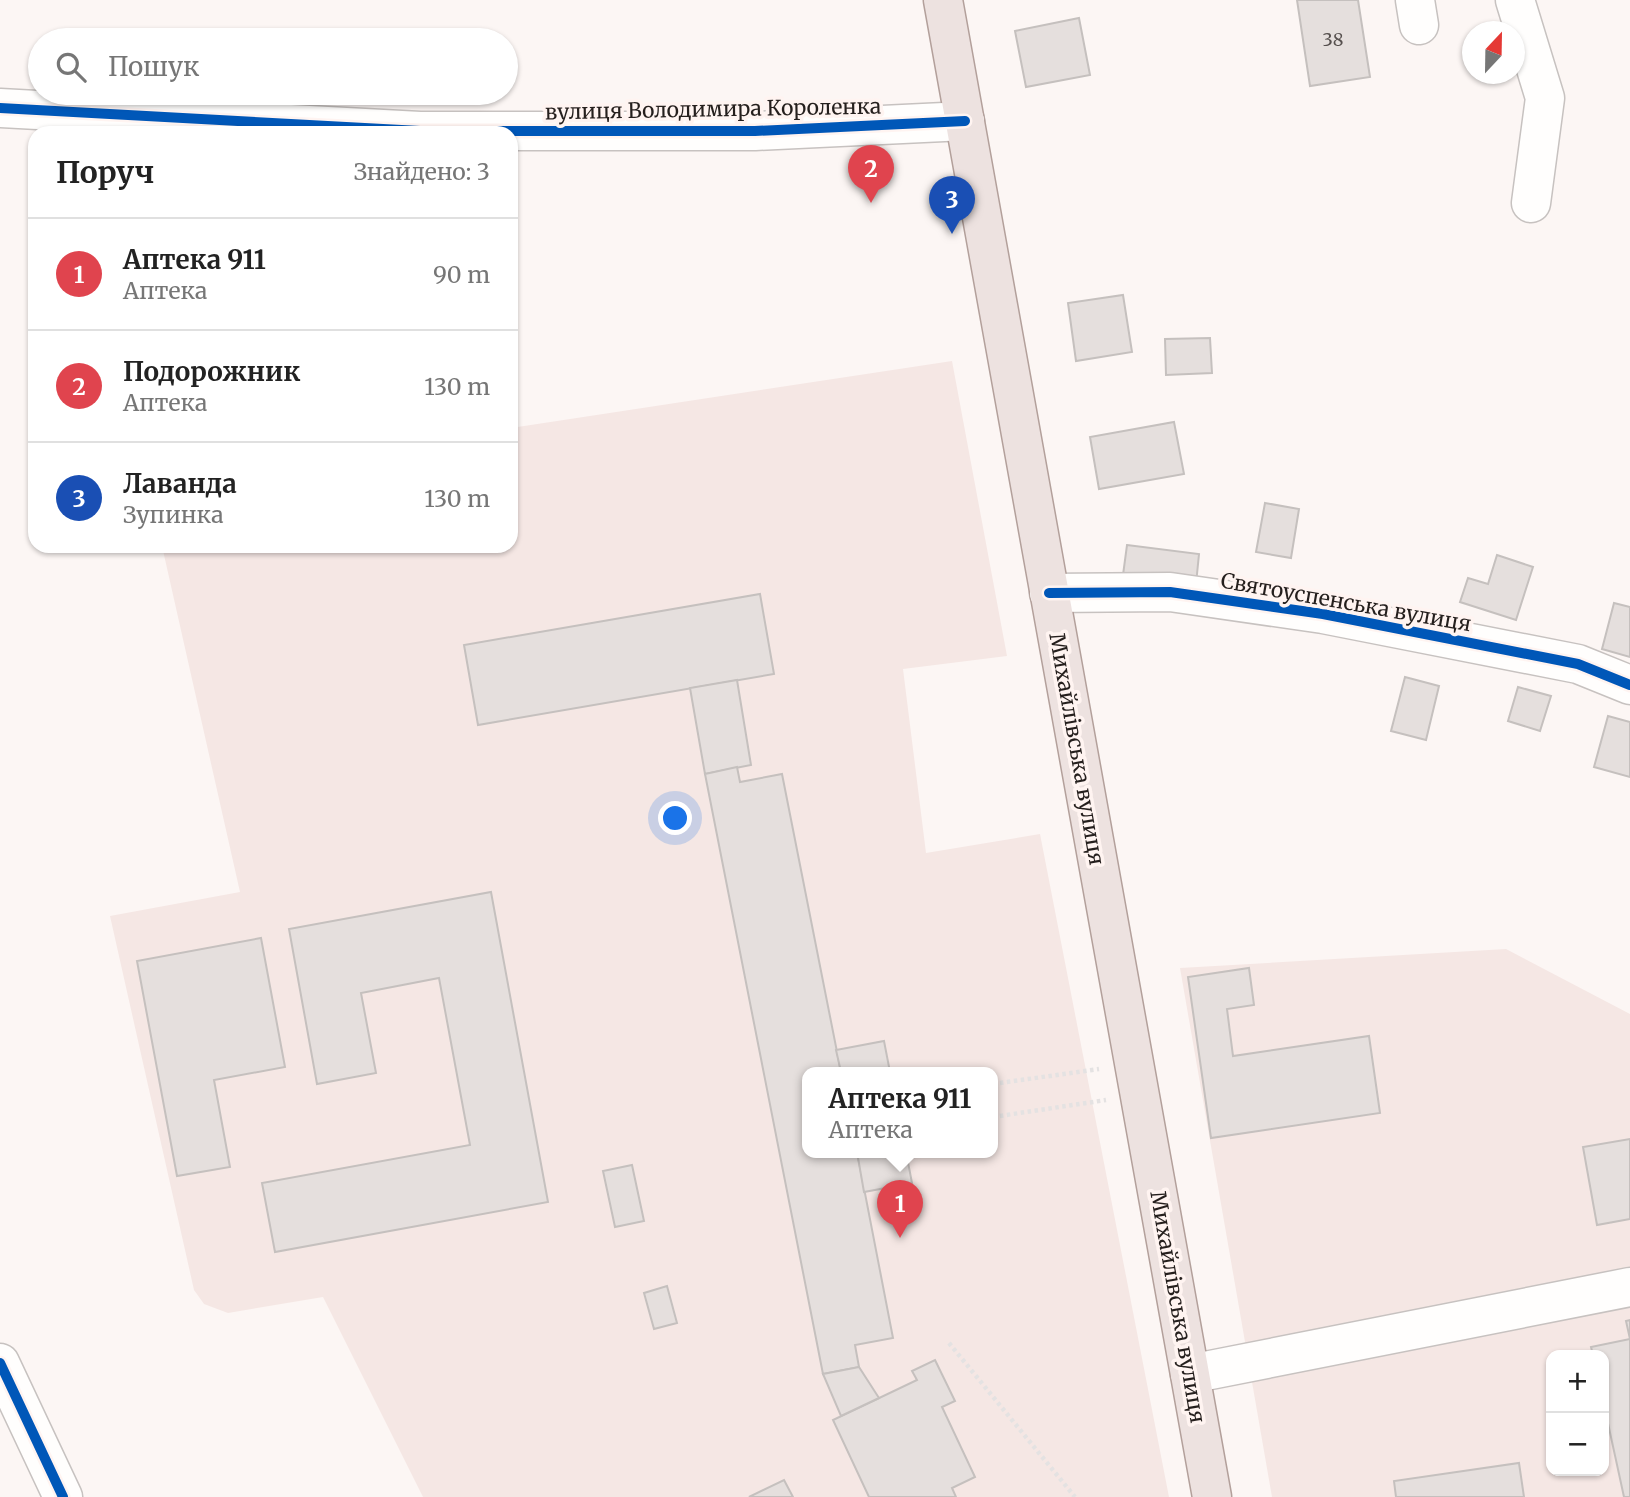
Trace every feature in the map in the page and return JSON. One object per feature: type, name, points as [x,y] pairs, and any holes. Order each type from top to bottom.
[{"type":"main road","name":"Михайлівська вулиця","points":[[943,0],[1212,1497]]},
{"type":"street","points":[[1515,0],[1545,98],[1531,203]]},
{"type":"street","name":"вулиця Володимира Короленка","points":[[0,108],[329,126]]},
{"type":"street","name":"вулиця Володимира Короленка","points":[[518,131],[755,131],[965,121]]},
{"type":"street","name":"Святоуспенська вулиця","points":[[1049,593],[1170,592],[1323,614],[1578,664],[1630,685]]},
{"type":"street","points":[[1190,1374],[1630,1287]]},
{"type":"street","points":[[0,1363],[63,1497]]},
{"type":"path","points":[[998,1084],[1137,1080]]},
{"type":"path","points":[[998,1115],[1137,1080]]},
{"type":"path","points":[[949,1343],[1075,1497]]},
{"type":"shaded area","points":[[952,361],[1007,656],[903,669],[926,853],[1040,834],[1169,1497],[423,1497],[323,1297],[228,1313],[204,1304],[194,1290],[110,916],[240,892],[164,553],[518,553],[518,427]]},
{"type":"shaded area","points":[[1506,949],[1630,1014],[1630,1497],[1272,1497],[1180,968]]},
{"type":"building","points":[[1297,0],[1358,0],[1370,77],[1310,86]]},
{"type":"building","points":[[1079,18],[1090,75],[1026,87],[1015,31]]},
{"type":"building","points":[[1123,295],[1132,352],[1076,361],[1068,303]]},
{"type":"building","points":[[1210,338],[1212,373],[1166,375],[1165,339]]},
{"type":"building","points":[[1174,422],[1184,474],[1099,489],[1090,437]]},
{"type":"building","points":[[1265,503],[1299,509],[1291,558],[1256,552]]},
{"type":"building","points":[[1127,545],[1199,554],[1196,584],[1123,575]]},
{"type":"building","points":[[1497,555],[1533,567],[1516,620],[1460,602],[1468,578],[1488,584]]},
{"type":"building","points":[[760,594],[774,674],[478,725],[464,645]]},
{"type":"building","points":[[1614,603],[1630,607],[1630,657],[1602,649]]},
{"type":"building","points":[[1405,677],[1439,686],[1426,740],[1391,731]]},
{"type":"building","points":[[737,680],[751,765],[705,774],[690,688]]},
{"type":"building","points":[[1518,687],[1551,696],[1540,731],[1508,721]]},
{"type":"building","points":[[1608,716],[1630,722],[1630,777],[1594,767]]},
{"type":"building","points":[[737,767],[740,782],[782,774],[840,1067],[802,1067],[802,1158],[858,1158],[893,1338],[855,1345],[859,1367],[823,1374],[705,774]]},
{"type":"building","points":[[491,892],[548,1202],[275,1252],[262,1183],[470,1145],[439,978],[361,993],[376,1073],[317,1084],[289,929]]},
{"type":"building","points":[[261,938],[285,1067],[214,1080],[230,1167],[177,1176],[137,961]]},
{"type":"building","points":[[1249,968],[1254,1005],[1227,1009],[1233,1056],[1369,1036],[1380,1113],[1211,1138],[1188,977]]},
{"type":"building","points":[[884,1041],[889,1067],[840,1067],[836,1050]]},
{"type":"building","points":[[1630,1139],[1630,1219],[1597,1225],[1583,1147]]},
{"type":"building","points":[[858,1158],[907,1158],[912,1183],[864,1192]]},
{"type":"building","points":[[632,1165],[644,1221],[615,1227],[603,1171]]},
{"type":"building","points":[[667,1286],[677,1323],[654,1329],[644,1293]]},
{"type":"building","points":[[1630,1320],[1630,1339],[1626,1321]]},
{"type":"building","points":[[1630,1339],[1630,1497],[1624,1497],[1609,1428],[1609,1350],[1592,1350],[1591,1347]]},
{"type":"building","points":[[935,1360],[955,1401],[942,1407],[975,1477],[952,1488],[956,1497],[869,1497],[833,1420],[917,1380],[912,1371]]},
{"type":"building","points":[[859,1367],[879,1398],[841,1416],[823,1374]]},
{"type":"building","points":[[1519,1463],[1524,1497],[1396,1497],[1394,1481]]},
{"type":"building","points":[[784,1480],[793,1497],[749,1497]]},
{"type":"cycle path","points":[[0,108],[329,126]]},
{"type":"cycle path","points":[[518,131],[755,131],[965,121]]},
{"type":"cycle path","points":[[1049,593],[1170,592],[1323,614],[1578,664],[1630,685]]},
{"type":"cycle path","points":[[0,1363],[63,1497]]},
{"type":"place","name":"Подорожник","points":[[871,203]]},
{"type":"place","name":"Лаванда","points":[[952,234]]},
{"type":"place","name":"Аптека 911","points":[[900,1238]]}]
